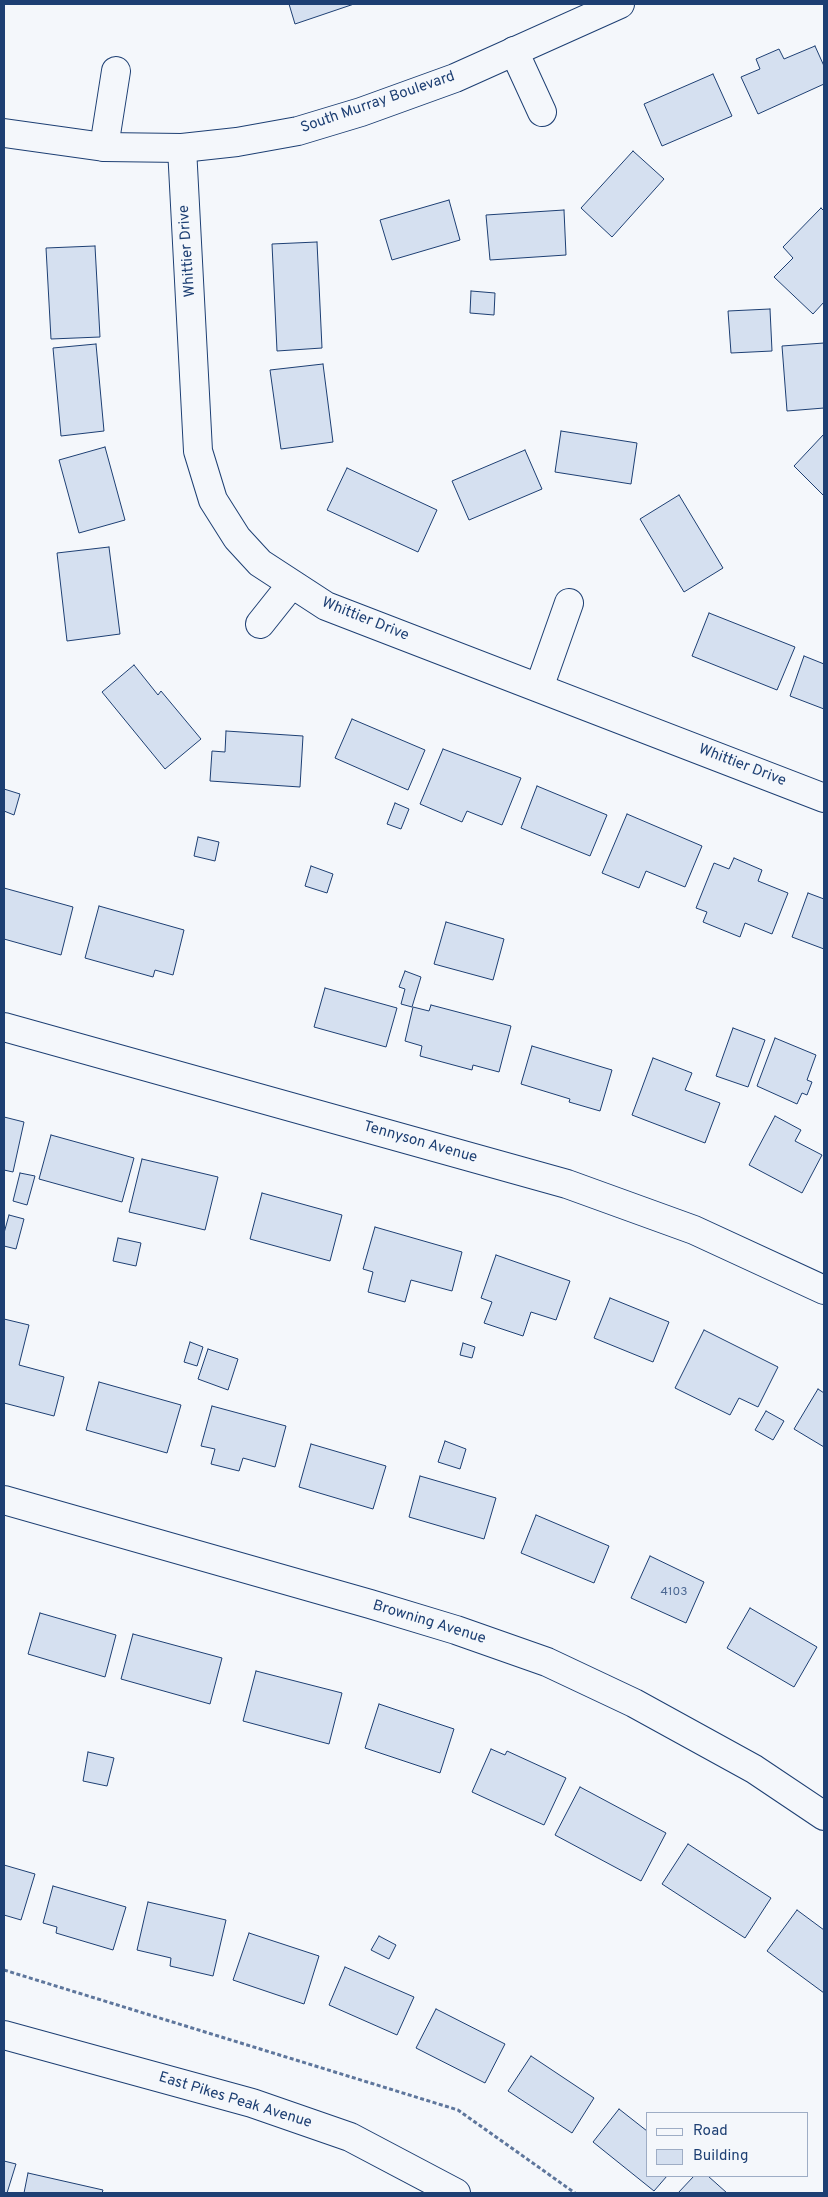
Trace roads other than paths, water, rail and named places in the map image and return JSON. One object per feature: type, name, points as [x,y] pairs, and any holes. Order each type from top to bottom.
[{"type":"street","name":"South Murray Boulevard","points":[[4,133],[104,147],[182,148],[236,142],[307,128],[361,112],[446,81],[620,4]]},
{"type":"street","points":[[514,51],[542,112]]},
{"type":"street","points":[[104,147],[116,70]]},
{"type":"street","name":"Whittier Drive","points":[[182,148],[198,451],[213,500],[237,538],[260,562],[291,585],[326,606],[824,798]]},
{"type":"street","points":[[260,624],[291,585]]},
{"type":"street","points":[[539,688],[569,603]]},
{"type":"street","name":"Tennyson Avenue","points":[[4,1027],[566,1184],[694,1230],[824,1290]]},
{"type":"street","name":"Browning Avenue","points":[[4,1500],[370,1604],[456,1630],[547,1662],[659,1717],[754,1769],[824,1816]]},
{"type":"street","name":"East Pikes Peak Avenue","points":[[4,2035],[252,2103],[350,2137],[456,2193]]}]
